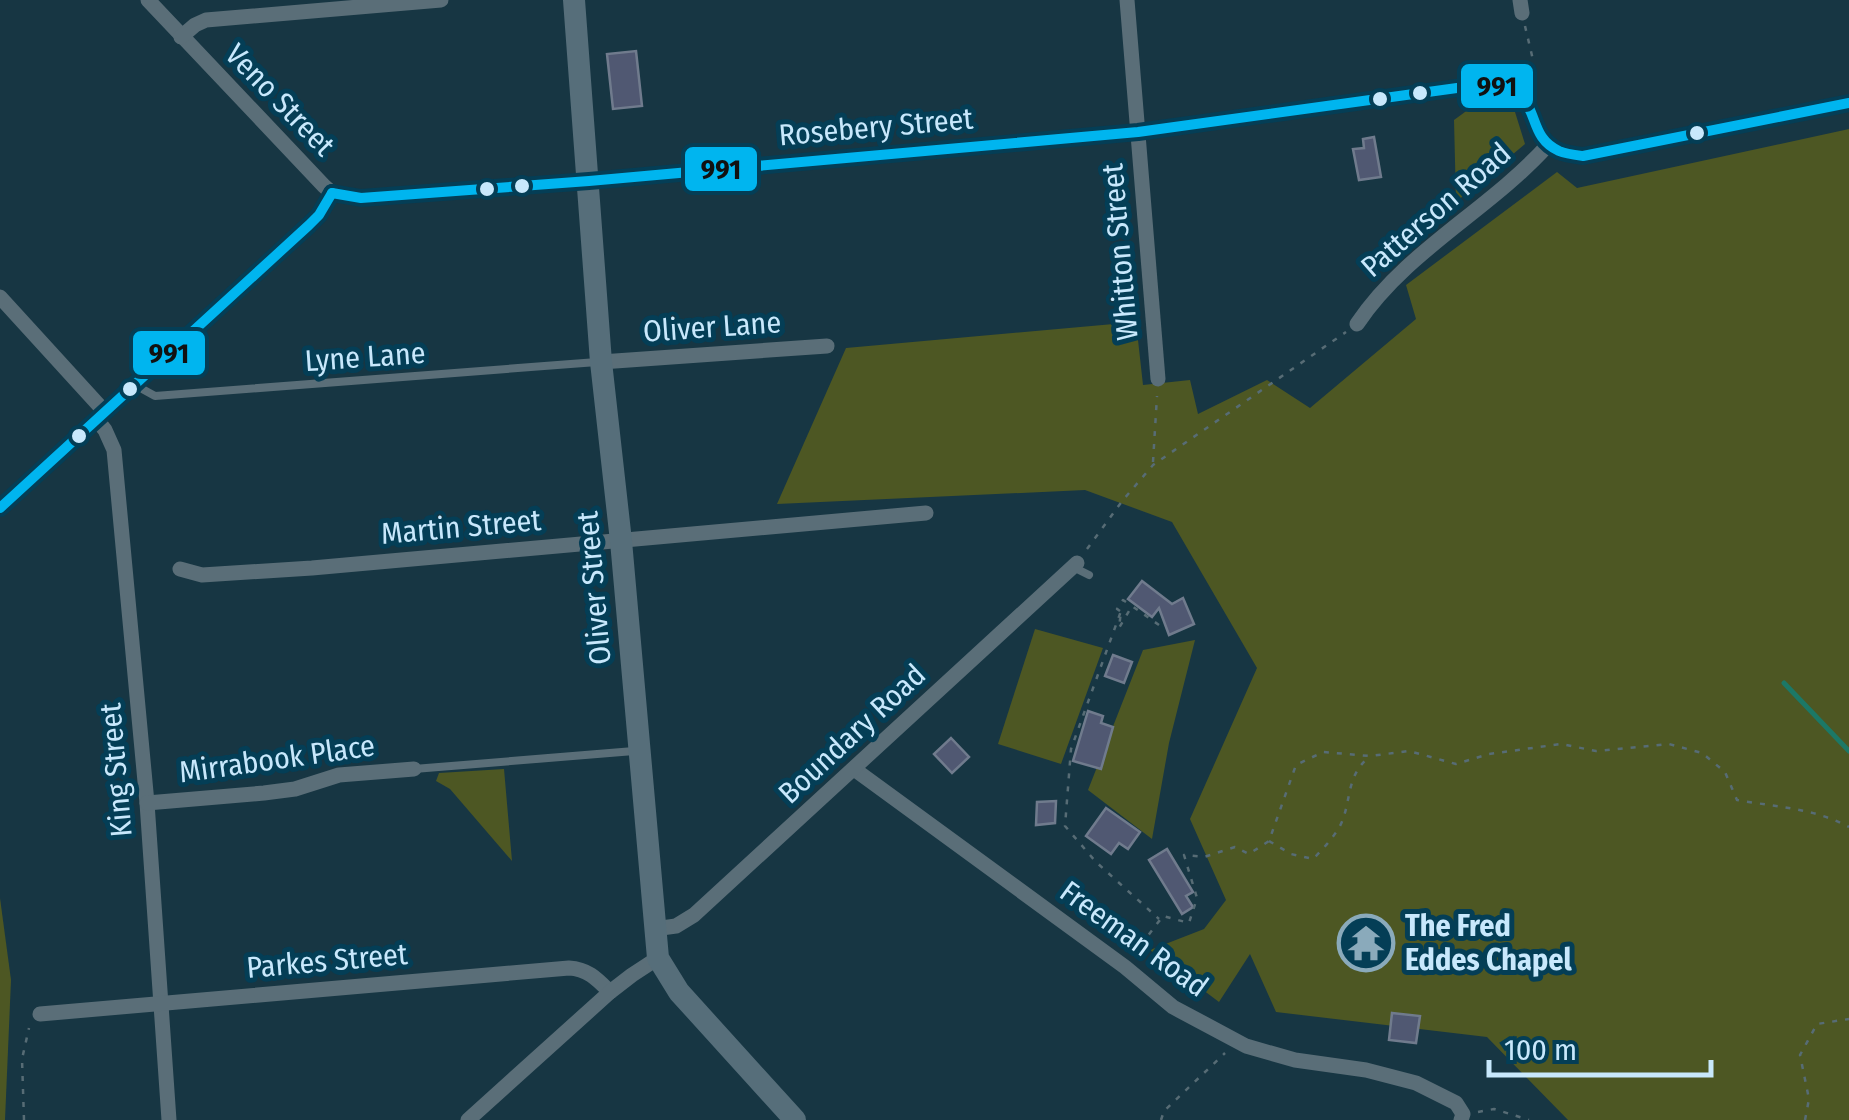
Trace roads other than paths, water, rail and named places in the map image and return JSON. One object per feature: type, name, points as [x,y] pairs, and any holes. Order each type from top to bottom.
[{"type":"street","name":"Veno Street","points":[[148,0],[332,193]]},
{"type":"street","points":[[181,37],[206,20],[441,0]]},
{"type":"street","name":"Oliver Street","points":[[574,0],[601,362],[658,958],[679,992],[794,1120]]},
{"type":"street","name":"Whitton Street","points":[[1127,0],[1158,379]]},
{"type":"street","name":"Rosebery Street","points":[[332,193],[361,198],[589,181],[1138,132],[1498,84],[1522,96],[1548,146]]},
{"type":"street","name":"Patterson Road","points":[[1357,324],[1398,274],[1548,146],[1562,154],[1583,156],[1849,103]]},
{"type":"street","points":[[0,508],[309,225],[332,193]]},
{"type":"street","points":[[0,297],[101,416]]},
{"type":"street","name":"Oliver Lane","points":[[601,362],[826,346]]},
{"type":"street","name":"King Street","points":[[101,416],[114,450],[147,803],[169,1120]]},
{"type":"street","name":"Martin Street","points":[[180,569],[202,575],[926,513]]},
{"type":"street","name":"Boundary Road","points":[[654,930],[676,926],[694,915],[1075,564]]},
{"type":"street","name":"Mirrabook Place","points":[[147,803],[295,789],[339,774],[414,769]]},
{"type":"street","name":"Freeman Road","points":[[854,769],[1173,1006],[1238,1041],[1294,1060],[1366,1070],[1416,1083],[1456,1103],[1462,1117]]},
{"type":"street","points":[[478,1117],[610,992],[658,958]]},
{"type":"street","name":"Parkes Street","points":[[40,1014],[569,968],[582,969],[596,977],[610,992]]},
{"type":"lane","name":"Lyne Lane","points":[[135,385],[156,396],[601,362]]},
{"type":"lane","points":[[1075,564],[1090,576]]},
{"type":"lane","points":[[414,769],[640,750]]},
{"type":"waterway","points":[[1784,683],[1849,751]]},
{"type":"place","name":"The Fred Eddes Chapel","points":[[1366,943]]}]
